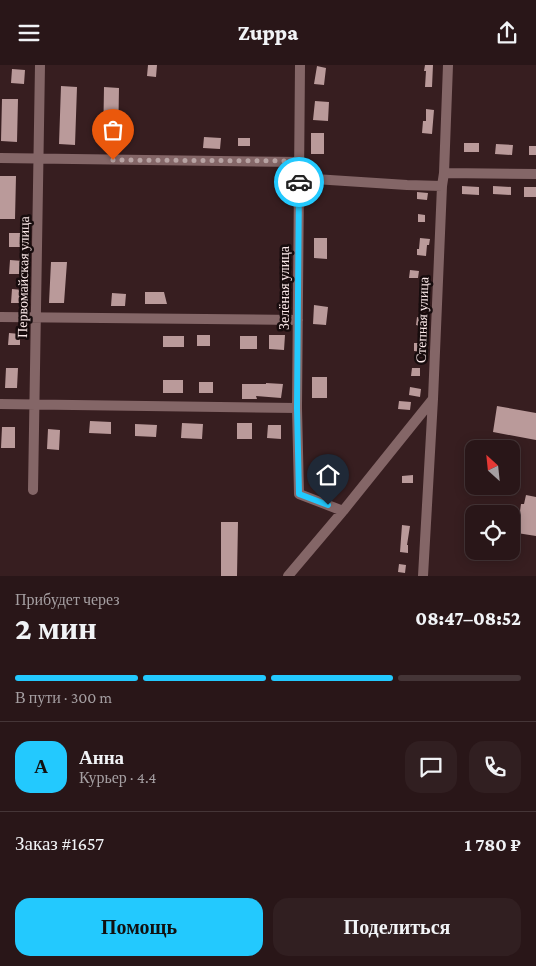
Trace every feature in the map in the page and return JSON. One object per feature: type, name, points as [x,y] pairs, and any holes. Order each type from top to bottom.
[{"type":"street","name":"Первомайская улица","points":[[32,490],[40,65]]},
{"type":"street","name":"Зелёная улица","points":[[300,65],[297,408],[299,494],[343,511]]},
{"type":"street","name":"Степная улица","points":[[423,576],[448,65]]},
{"type":"street","points":[[0,158],[300,161]]},
{"type":"street","points":[[444,173],[536,174]]},
{"type":"street","points":[[299,178],[442,186]]},
{"type":"street","points":[[0,317],[298,320]]},
{"type":"street","points":[[288,576],[433,399]]},
{"type":"street","points":[[0,404],[297,408]]},
{"type":"building","points":[[148,65],[157,65],[156,77],[147,76]]},
{"type":"building","points":[[425,65],[433,65],[432,87],[425,87]]},
{"type":"building","points":[[317,66],[326,68],[324,85],[314,84]]},
{"type":"building","points":[[12,69],[25,70],[24,84],[11,83]]},
{"type":"building","points":[[61,86],[77,87],[75,145],[59,144]]},
{"type":"building","points":[[104,87],[119,88],[118,146],[103,146]]},
{"type":"building","points":[[2,99],[18,99],[17,142],[1,141]]},
{"type":"building","points":[[315,101],[329,102],[328,121],[313,120]]},
{"type":"building","points":[[426,109],[434,110],[432,134],[422,133],[423,121],[426,121]]},
{"type":"building","points":[[311,133],[324,133],[324,154],[311,154]]},
{"type":"building","points":[[204,137],[221,138],[220,149],[203,148]]},
{"type":"building","points":[[238,138],[250,138],[250,146],[238,146]]},
{"type":"building","points":[[464,143],[479,143],[479,152],[464,152]]},
{"type":"building","points":[[496,144],[513,145],[512,155],[495,154]]},
{"type":"building","points":[[529,146],[536,146],[536,155],[529,155]]},
{"type":"building","points":[[0,176],[16,176],[15,219],[0,219]]},
{"type":"building","points":[[462,186],[479,187],[479,195],[462,194]]},
{"type":"building","points":[[493,186],[511,187],[511,195],[493,194]]},
{"type":"building","points":[[524,187],[536,187],[536,197],[524,197]]},
{"type":"building","points":[[417,192],[428,193],[427,200],[417,199]]},
{"type":"building","points":[[418,214],[425,215],[425,222],[418,222]]},
{"type":"building","points":[[9,233],[22,233],[21,247],[9,247]]},
{"type":"building","points":[[314,238],[327,238],[327,259],[314,258]]},
{"type":"building","points":[[420,238],[430,239],[429,245],[427,245],[426,256],[417,255]]},
{"type":"building","points":[[10,260],[23,261],[22,274],[9,274]]},
{"type":"building","points":[[51,262],[67,262],[64,303],[49,303]]},
{"type":"building","points":[[410,270],[419,271],[418,278],[409,278]]},
{"type":"building","points":[[12,289],[23,290],[23,303],[11,303]]},
{"type":"building","points":[[145,292],[164,292],[167,304],[145,304]]},
{"type":"building","points":[[112,293],[126,294],[125,306],[111,306]]},
{"type":"building","points":[[314,305],[328,307],[326,325],[313,324]]},
{"type":"building","points":[[417,317],[426,319],[425,327],[416,325]]},
{"type":"building","points":[[9,333],[20,334],[20,345],[8,345]]},
{"type":"building","points":[[197,335],[210,335],[210,346],[197,346]]},
{"type":"building","points":[[269,335],[285,335],[284,350],[269,349]]},
{"type":"building","points":[[163,336],[184,336],[184,347],[163,347]]},
{"type":"building","points":[[240,336],[257,336],[257,349],[240,349]]},
{"type":"building","points":[[414,343],[426,343],[425,352],[414,351]]},
{"type":"building","points":[[6,368],[18,368],[17,388],[5,388]]},
{"type":"building","points":[[412,368],[420,368],[420,376],[411,376]]},
{"type":"building","points":[[312,377],[327,377],[327,398],[312,398]]},
{"type":"building","points":[[163,380],[183,380],[183,393],[163,393]]},
{"type":"building","points":[[199,382],[213,382],[213,393],[199,393]]},
{"type":"building","points":[[242,384],[283,384],[281,398],[256,396],[257,399],[242,399]]},
{"type":"building","points":[[410,387],[421,389],[420,397],[409,395]]},
{"type":"building","points":[[399,401],[411,402],[410,410],[398,409]]},
{"type":"building","points":[[497,406],[536,413],[536,440],[493,432]]},
{"type":"building","points":[[90,421],[111,422],[111,434],[89,433]]},
{"type":"building","points":[[182,423],[203,424],[202,439],[181,438]]},
{"type":"building","points":[[237,423],[252,423],[252,439],[237,439]]},
{"type":"building","points":[[135,424],[157,425],[156,437],[135,436]]},
{"type":"building","points":[[268,425],[281,425],[281,439],[267,438]]},
{"type":"building","points":[[2,427],[15,427],[15,448],[1,448]]},
{"type":"building","points":[[48,429],[60,430],[59,450],[47,449]]},
{"type":"building","points":[[413,475],[413,483],[402,483],[402,476]]},
{"type":"building","points":[[526,495],[536,497],[536,536],[520,533],[520,511],[521,504],[524,504]]},
{"type":"building","points":[[221,522],[238,522],[237,576],[221,576]]},
{"type":"building","points":[[402,525],[410,526],[407,545],[408,553],[400,552]]},
{"type":"building","points":[[399,564],[406,565],[405,573],[398,572]]},
{"type":"way so far","points":[[113,160],[300,161],[299,182]]},
{"type":"route","points":[[299,182],[297,408],[299,494],[328,505]]}]
